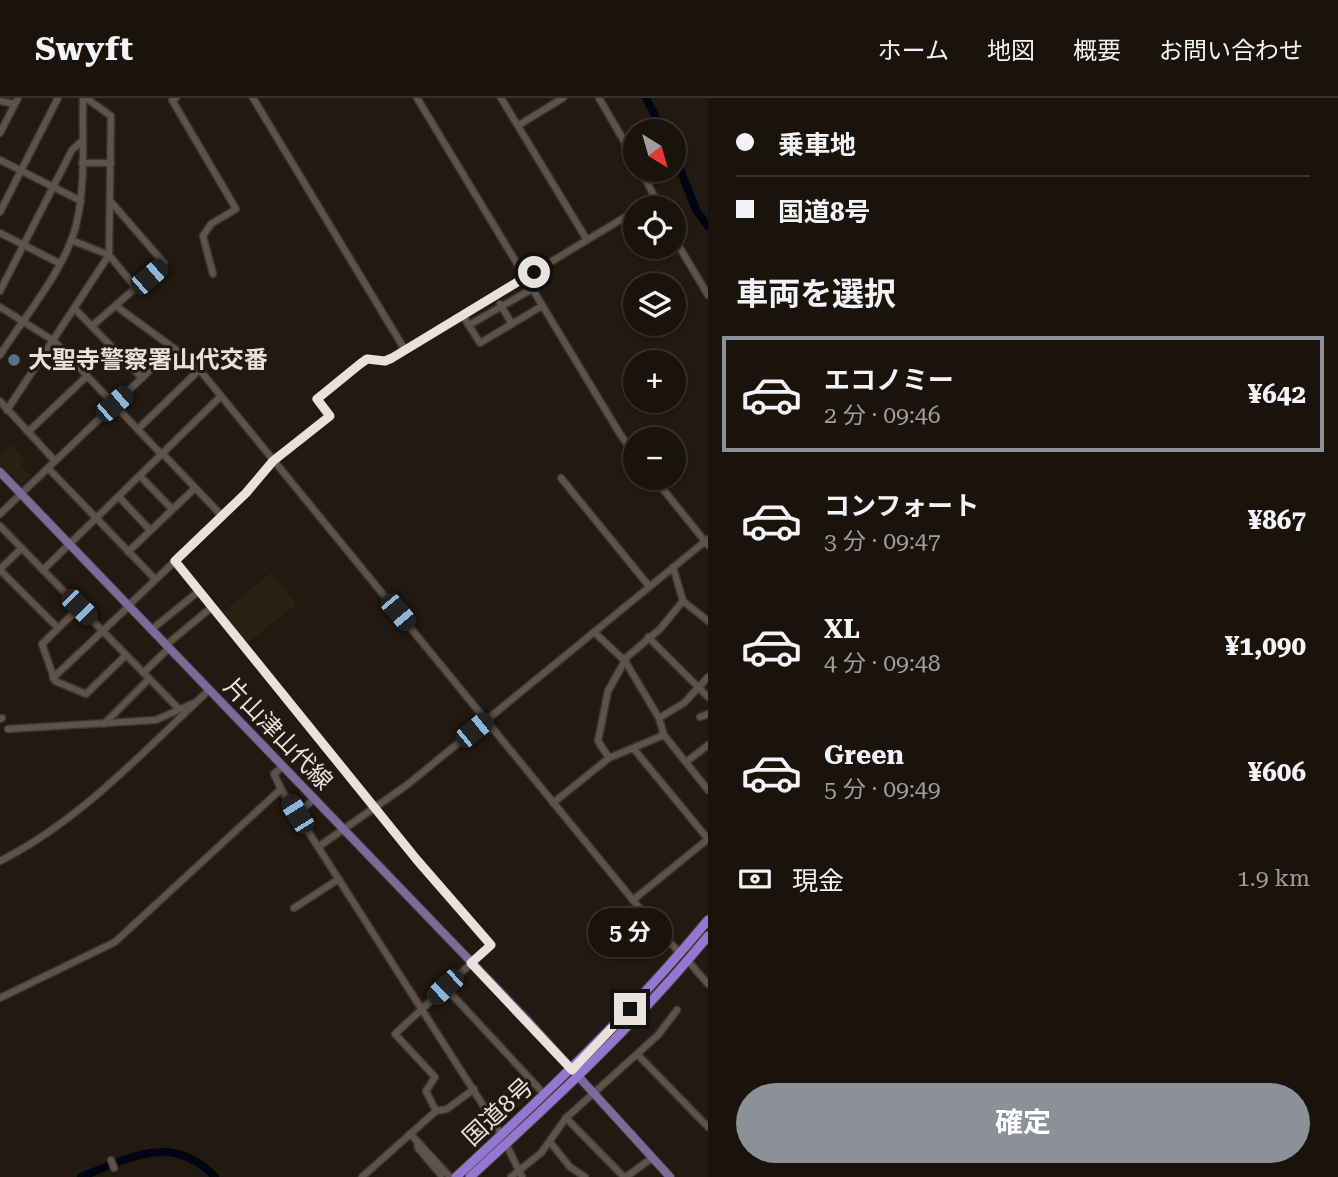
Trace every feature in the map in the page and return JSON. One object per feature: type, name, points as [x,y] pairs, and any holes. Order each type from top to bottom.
[{"type":"highway","name":"国道8号","points":[[470,1177],[545,1095],[572,1070],[708,920]]},
{"type":"highway","name":"国道8号","points":[[456,1177],[579,1077],[688,961],[708,936]]},
{"type":"main road","name":"片山津山代線","points":[[0,472],[594,1092],[670,1177]]},
{"type":"street","points":[[0,212],[58,98]]},
{"type":"street","points":[[0,355],[60,263],[71,240],[80,201],[85,98]]},
{"type":"street","points":[[7,410],[109,255],[111,116],[85,98]]},
{"type":"street","points":[[176,98],[172,100],[236,209],[211,224],[203,236],[213,274]]},
{"type":"street","points":[[253,98],[405,350]]},
{"type":"street","points":[[416,98],[541,306],[623,435]]},
{"type":"street","points":[[501,98],[587,240]]},
{"type":"street","points":[[519,125],[563,98]]},
{"type":"street","points":[[599,98],[623,139]]},
{"type":"street","points":[[0,101],[16,101],[0,133]]},
{"type":"street","points":[[0,291],[72,150],[82,141]]},
{"type":"street","points":[[0,160],[80,201]]},
{"type":"street","points":[[82,163],[111,163]]},
{"type":"street","points":[[92,326],[164,263],[111,202]]},
{"type":"street","points":[[53,678],[246,493],[273,461],[330,416],[317,399],[367,359],[385,361],[405,350],[623,218]]},
{"type":"street","points":[[0,233],[60,263]]},
{"type":"street","points":[[71,240],[109,255],[136,288]]},
{"type":"street","points":[[686,258],[708,295]]},
{"type":"street","points":[[469,326],[531,289]]},
{"type":"street","points":[[495,296],[512,324]]},
{"type":"street","points":[[116,306],[199,370],[633,900],[680,953]]},
{"type":"street","points":[[463,316],[480,343],[541,306]]},
{"type":"street","points":[[0,307],[54,341],[222,516]]},
{"type":"street","points":[[75,309],[142,378]]},
{"type":"street","points":[[0,514],[173,348]]},
{"type":"street","points":[[138,429],[199,370]]},
{"type":"street","points":[[29,432],[87,376]]},
{"type":"street","points":[[43,570],[220,397]]},
{"type":"street","points":[[0,401],[55,461]]},
{"type":"street","points":[[48,468],[155,579]]},
{"type":"street","points":[[140,476],[172,509]]},
{"type":"street","points":[[561,478],[649,586]]},
{"type":"street","points":[[128,552],[195,488]]},
{"type":"street","points":[[318,847],[376,809],[649,586],[707,542],[664,490]]},
{"type":"street","points":[[119,497],[150,530]]},
{"type":"street","points":[[0,526],[178,708]]},
{"type":"street","points":[[22,548],[0,569],[58,628]]},
{"type":"street","points":[[175,561],[376,809],[491,945],[395,1034],[435,1077],[426,1091],[436,1111]]},
{"type":"street","points":[[673,567],[683,601],[708,621]]},
{"type":"street","points":[[151,629],[199,591]]},
{"type":"street","points":[[610,758],[598,741],[608,691],[634,648],[660,628],[683,601]]},
{"type":"street","points":[[79,607],[42,647],[53,678],[59,684],[86,694],[126,655]]},
{"type":"street","points":[[143,673],[167,647],[212,607]]},
{"type":"street","points":[[594,632],[625,661],[659,718],[664,735],[708,790]]},
{"type":"street","points":[[648,637],[708,697]]},
{"type":"street","points":[[659,718],[674,710],[708,677]]},
{"type":"street","points":[[104,724],[149,679]]},
{"type":"street","points":[[0,861],[29,846],[77,813],[209,690]]},
{"type":"street","points":[[8,729],[156,720],[196,702]]},
{"type":"street","points":[[700,717],[708,714]]},
{"type":"street","points":[[167,715],[173,724]]},
{"type":"street","points":[[553,803],[610,758],[664,735]]},
{"type":"street","points":[[686,762],[708,745]]},
{"type":"street","points":[[633,748],[708,839],[633,900]]},
{"type":"street","points":[[282,767],[274,774],[281,789],[474,1089],[504,1139],[520,1174]]},
{"type":"street","points":[[0,998],[115,942],[281,789]]},
{"type":"street","points":[[297,814],[314,799]]},
{"type":"street","points":[[294,908],[339,880]]},
{"type":"street","points":[[688,961],[708,984]]},
{"type":"street","points":[[445,987],[545,1095]]},
{"type":"street","points":[[511,1177],[520,1174],[550,1142],[566,1118],[659,1035],[677,1010]]},
{"type":"street","points":[[638,1055],[708,1127]]},
{"type":"street","points":[[362,1177],[436,1111],[447,1109],[474,1089]]},
{"type":"street","points":[[566,1118],[625,1177],[652,1158]]},
{"type":"street","points":[[410,1134],[450,1177]]},
{"type":"street","points":[[417,1141],[418,1149],[441,1175]]},
{"type":"street","points":[[550,1142],[570,1167],[585,1177]]},
{"type":"street","points":[[111,1160],[114,1168]]},
{"type":"shaded area","points":[[11,445],[25,461],[21,466],[31,476],[22,484],[0,465],[0,455]]},
{"type":"shaded area","points":[[271,573],[296,604],[245,645],[220,614]]},
{"type":"shaded area","points":[[522,1075],[537,1090],[501,1124],[488,1105]]},
{"type":"waterway","points":[[646,98],[657,119]]},
{"type":"waterway","points":[[685,182],[696,210],[708,226]]},
{"type":"waterway","points":[[81,1177],[133,1157],[166,1152],[183,1155],[199,1163],[215,1177]]},
{"type":"place","name":"大聖寺警察署山代交番","points":[[14,360]]},
{"type":"route","points":[[534,272],[392,358],[385,361],[367,359],[360,364],[317,399],[330,416],[273,461],[246,493],[175,561],[417,860],[491,945],[471,963],[572,1070],[630,1009]]}]
